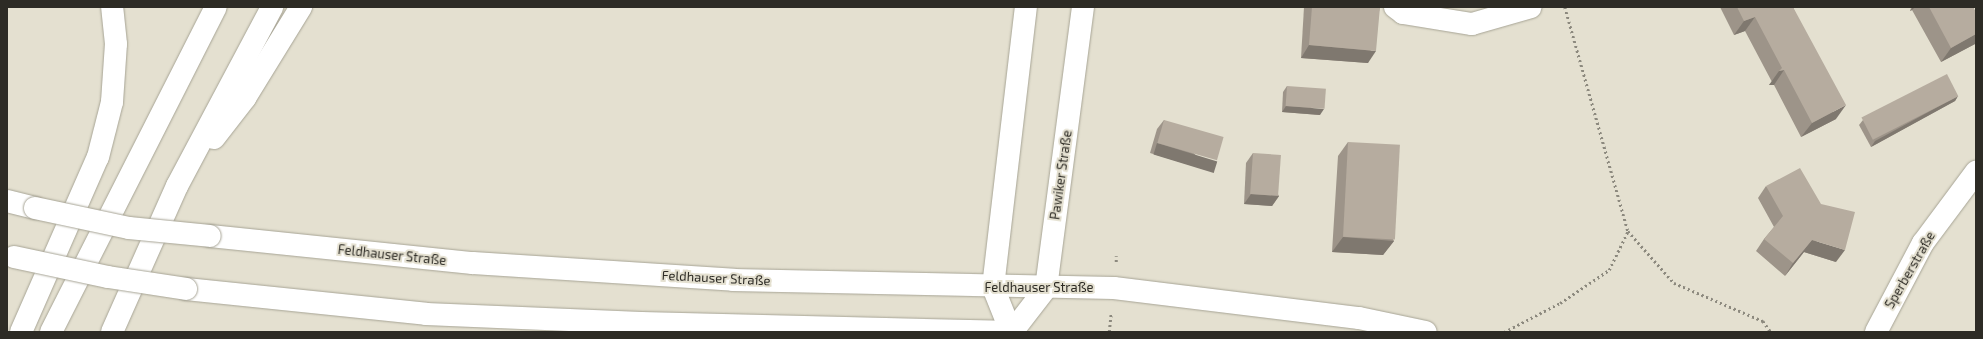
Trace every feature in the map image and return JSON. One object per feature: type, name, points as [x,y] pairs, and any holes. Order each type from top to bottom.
[{"type":"main road","points":[[21,332],[98,157],[112,102],[116,44],[112,7]]},
{"type":"main road","points":[[51,332],[216,7]]},
{"type":"main road","points":[[112,332],[177,186],[272,7]]},
{"type":"main road","points":[[177,186],[245,98],[302,7]]},
{"type":"main road","name":"Pawiker Straße","points":[[1026,7],[993,287],[1011,332],[1046,288],[1084,7]]},
{"type":"main road","points":[[1395,7],[1404,13],[1472,24],[1531,7]]},
{"type":"main road","name":"Sperberstraße","points":[[1876,332],[1923,243],[1976,172]]},
{"type":"main road","name":"Feldhauser Straße","points":[[7,201],[128,228],[473,263],[717,279],[1122,289],[1359,318],[1426,332]]},
{"type":"main road","points":[[10,256],[108,278],[186,289],[426,314],[641,324],[1003,332]]},
{"type":"path","points":[[1565,7],[1628,231],[1674,282],[1763,320],[1771,332]]},
{"type":"path","points":[[1504,332],[1560,303],[1609,270],[1628,231]]},
{"type":"building","points":[[1312,7],[1380,7],[1376,51],[1309,45]]},
{"type":"building","points":[[1737,7],[1793,7],[1846,105],[1812,123],[1784,70],[1779,71],[1782,68],[1755,17],[1744,21]]},
{"type":"building","points":[[1929,7],[1973,7],[1976,13],[1976,34],[1951,48]]},
{"type":"building","points":[[1947,74],[1958,96],[1873,140],[1861,118]]},
{"type":"building","points":[[1287,86],[1326,89],[1325,109],[1286,106]]},
{"type":"building","points":[[1164,120],[1224,137],[1217,160],[1157,143]]},
{"type":"building","points":[[1348,142],[1400,145],[1395,240],[1343,237]]},
{"type":"building","points":[[1253,153],[1281,155],[1278,196],[1250,194]]},
{"type":"building","points":[[1800,168],[1821,204],[1855,212],[1845,250],[1812,240],[1793,263],[1764,239],[1783,216],[1766,186]]}]
